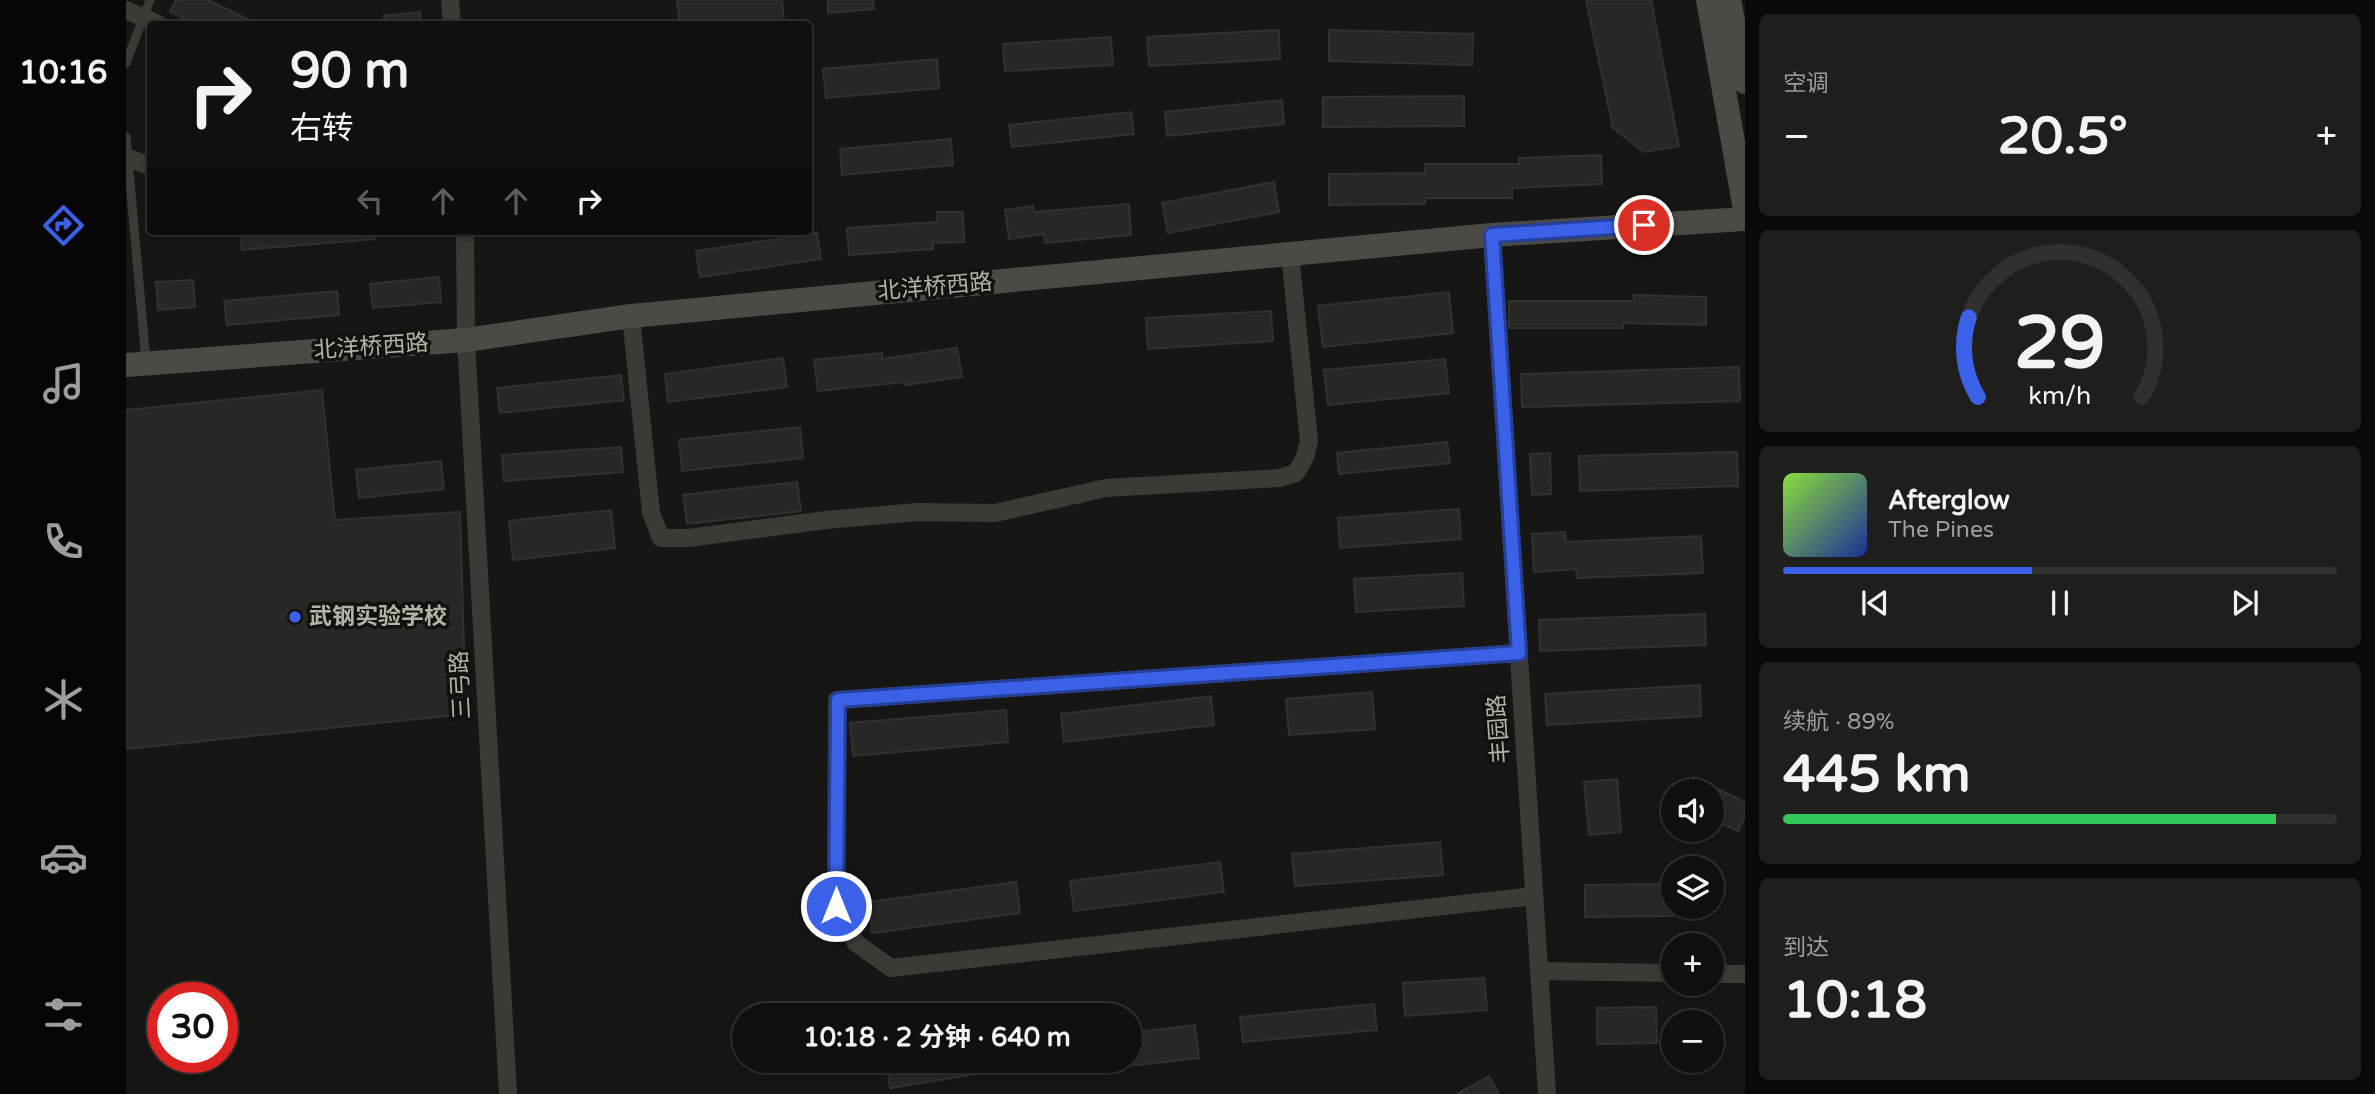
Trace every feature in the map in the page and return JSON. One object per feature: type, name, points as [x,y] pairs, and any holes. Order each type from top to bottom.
[{"type":"main road","points":[[1708,0],[1745,211]]},
{"type":"main road","points":[[1729,0],[1745,82]]},
{"type":"main road","name":"北洋桥西路","points":[[136,364],[466,340],[631,316],[1492,235],[1745,219]]},
{"type":"street","points":[[450,0],[452,21]]},
{"type":"street","points":[[126,10],[151,21]]},
{"type":"street","points":[[126,157],[147,165]]},
{"type":"street","name":"三弓路","points":[[465,235],[466,340],[508,1094]]},
{"type":"street","name":"丰园路","points":[[1492,235],[1547,1094]]},
{"type":"street","points":[[631,316],[651,513],[661,538],[688,538],[825,520],[917,512],[995,513],[1106,488],[1279,478],[1296,473],[1305,457],[1309,440],[1290,254]]},
{"type":"street","points":[[1519,653],[838,700],[836,906],[856,943],[891,968],[1534,896]]},
{"type":"street","points":[[1539,971],[1661,973]]},
{"type":"street","points":[[1724,974],[1745,974]]},
{"type":"lane","points":[[150,0],[151,21]]},
{"type":"lane","points":[[126,63],[147,28]]},
{"type":"lane","points":[[126,137],[136,364]]},
{"type":"building","points":[[176,0],[208,0],[252,21],[189,21],[170,12]]},
{"type":"building","points":[[677,0],[782,0],[784,20],[680,21]]},
{"type":"building","points":[[828,0],[873,0],[874,9],[828,13]]},
{"type":"building","points":[[1586,0],[1651,0],[1679,146],[1644,152],[1613,128]]},
{"type":"building","points":[[420,12],[421,21],[385,21],[384,16]]},
{"type":"building","points":[[1279,30],[1280,59],[1149,66],[1147,37]]},
{"type":"building","points":[[1329,30],[1473,34],[1472,65],[1329,61]]},
{"type":"building","points":[[1111,37],[1113,65],[1005,71],[1003,44]]},
{"type":"building","points":[[937,59],[939,88],[826,98],[823,69]]},
{"type":"building","points":[[1464,96],[1464,126],[1323,127],[1323,97]]},
{"type":"building","points":[[1282,100],[1284,124],[1167,136],[1165,112]]},
{"type":"building","points":[[1131,112],[1134,134],[1012,147],[1009,125]]},
{"type":"building","points":[[951,139],[953,165],[842,175],[840,149]]},
{"type":"building","points":[[1601,155],[1602,184],[1512,188],[1512,198],[1425,198],[1425,204],[1329,205],[1329,174],[1425,173],[1425,164],[1519,164],[1519,158]]},
{"type":"building","points":[[1274,182],[1279,212],[1168,233],[1162,203]]},
{"type":"building","points":[[1129,204],[1131,235],[1045,243],[1044,234],[1009,239],[1005,210],[1033,206],[1034,212]]},
{"type":"building","points":[[937,212],[963,212],[964,242],[933,243],[933,249],[849,255],[847,228],[937,222]]},
{"type":"building","points":[[817,233],[821,259],[700,277],[696,251]]},
{"type":"building","points":[[240,235],[374,235],[375,239],[242,250]]},
{"type":"building","points":[[439,277],[441,302],[373,308],[370,284]]},
{"type":"building","points":[[193,280],[195,307],[158,310],[156,282]]},
{"type":"building","points":[[337,291],[339,315],[227,325],[224,301]]},
{"type":"building","points":[[1449,292],[1453,333],[1323,347],[1318,306]]},
{"type":"building","points":[[1634,295],[1706,297],[1706,325],[1623,323],[1623,328],[1509,328],[1509,301],[1634,301]]},
{"type":"building","points":[[1271,311],[1273,341],[1148,349],[1146,318]]},
{"type":"building","points":[[957,348],[962,377],[905,385],[905,382],[818,391],[814,360],[882,353],[882,359]]},
{"type":"building","points":[[783,358],[787,387],[668,402],[665,374]]},
{"type":"building","points":[[1445,359],[1449,393],[1328,405],[1324,370]]},
{"type":"building","points":[[1739,367],[1740,401],[1522,407],[1521,374]]},
{"type":"building","points":[[621,375],[624,400],[500,413],[497,388]]},
{"type":"building","name":"武钢实验学校","points":[[322,390],[335,520],[460,512],[466,714],[126,749],[126,410]]},
{"type":"building","points":[[800,427],[803,458],[682,471],[679,440]]},
{"type":"building","points":[[1447,442],[1450,463],[1339,474],[1337,453]]},
{"type":"building","points":[[621,447],[623,472],[504,481],[502,455]]},
{"type":"building","points":[[1737,452],[1738,486],[1580,491],[1579,456]]},
{"type":"building","points":[[1550,453],[1551,494],[1532,495],[1530,454]]},
{"type":"building","points":[[441,461],[444,489],[359,498],[356,470]]},
{"type":"building","points":[[797,482],[801,511],[687,524],[683,495]]},
{"type":"building","points":[[1459,509],[1461,539],[1340,548],[1338,518]]},
{"type":"building","points":[[611,510],[615,548],[513,560],[509,521]]},
{"type":"building","points":[[1565,532],[1566,542],[1701,536],[1703,573],[1577,578],[1576,569],[1534,572],[1532,534]]},
{"type":"building","points":[[1462,573],[1464,606],[1356,612],[1354,579]]},
{"type":"building","points":[[1705,614],[1706,645],[1540,651],[1539,620]]},
{"type":"building","points":[[1700,685],[1701,716],[1547,725],[1545,694]]},
{"type":"building","points":[[1372,692],[1375,729],[1289,735],[1286,699]]},
{"type":"building","points":[[1211,696],[1214,725],[1064,742],[1061,714]]},
{"type":"building","points":[[1006,710],[1008,742],[853,756],[850,723]]},
{"type":"building","points":[[1617,779],[1621,832],[1589,835],[1584,782]]},
{"type":"building","points":[[1724,792],[1745,802],[1745,816],[1738,831],[1724,825]]},
{"type":"building","points":[[1440,842],[1443,875],[1295,886],[1292,854]]},
{"type":"building","points":[[1220,862],[1224,892],[1074,911],[1070,881]]},
{"type":"building","points":[[1016,882],[1020,913],[872,933],[868,902]]},
{"type":"building","points":[[1661,884],[1661,916],[1585,917],[1585,885]]},
{"type":"building","points":[[1484,978],[1487,1010],[1405,1016],[1403,983]]},
{"type":"building","points":[[1374,1004],[1377,1030],[1243,1042],[1240,1017]]},
{"type":"building","points":[[1656,1007],[1657,1043],[1597,1044],[1597,1008]]},
{"type":"building","points":[[1195,1025],[1199,1058],[1142,1065],[1142,1031]]},
{"type":"building","points":[[888,1073],[983,1073],[890,1088]]},
{"type":"building","points":[[1489,1076],[1499,1094],[1457,1094]]},
{"type":"place","name":"武钢实验学校","points":[[295,617]]},
{"type":"route","points":[[836,906],[838,700],[1519,653],[1492,235],[1644,225]]}]
